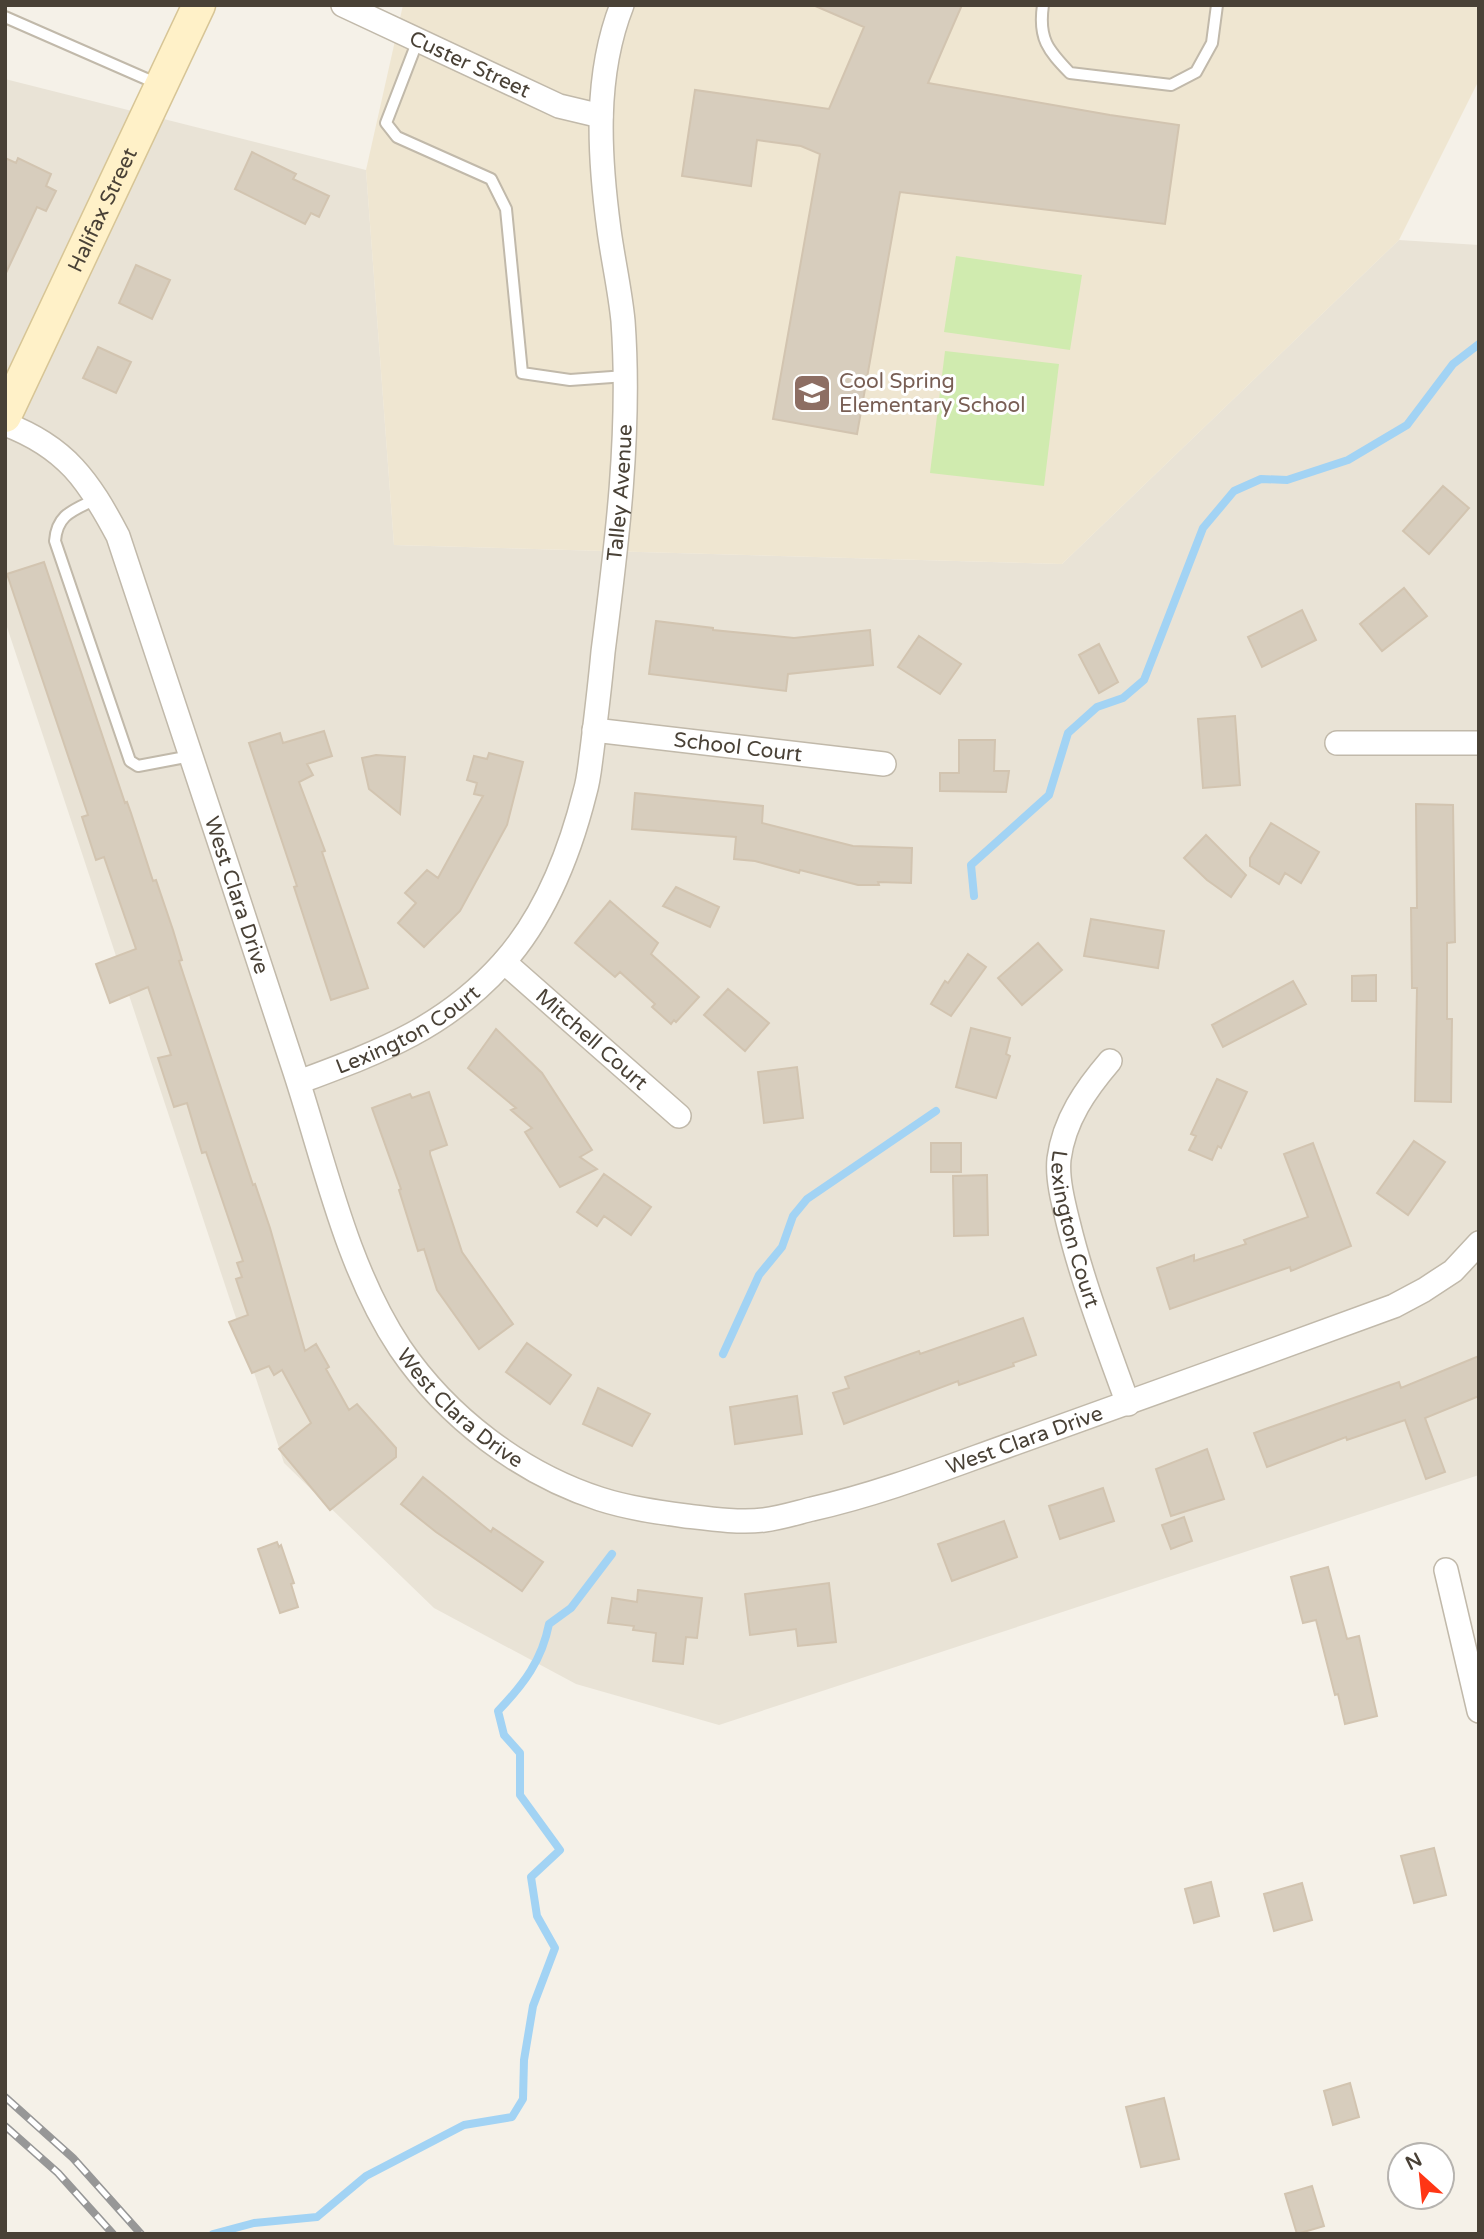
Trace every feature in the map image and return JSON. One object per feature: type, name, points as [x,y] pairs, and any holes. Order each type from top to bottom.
[{"type":"main road","name":"Halifax Street","points":[[5,416],[199,5]]},
{"type":"street","name":"Custer Street","points":[[343,5],[559,106],[601,117]]},
{"type":"street","name":"Talley Avenue","points":[[504,962],[524,936],[552,886],[573,832],[586,789],[594,730],[612,577],[626,417],[622,306],[609,228],[601,117],[607,62],[622,5]]},
{"type":"street","name":"West Clara Drive","points":[[5,424],[30,433],[56,450],[98,498],[118,536],[299,1082],[354,1258],[373,1301],[401,1349],[434,1392],[465,1423],[547,1476],[598,1498],[643,1510],[702,1518],[762,1520],[847,1501],[897,1486],[1128,1404],[1394,1306],[1453,1271],[1479,1243]]},
{"type":"street","name":"School Court","points":[[594,730],[884,764]]},
{"type":"street","points":[[1337,743],[1479,743]]},
{"type":"street","name":"Lexington Court","points":[[299,1082],[386,1049],[432,1025],[470,995],[504,962]]},
{"type":"street","name":"Mitchell Court","points":[[504,962],[679,1116]]},
{"type":"street","name":"Lexington Court","points":[[1110,1061],[1089,1087],[1072,1116],[1059,1161],[1063,1203],[1078,1265],[1128,1404]]},
{"type":"street","points":[[1446,1570],[1479,1711]]},
{"type":"lane","points":[[1043,5],[1041,17],[1047,49],[1070,73],[1171,85],[1196,72],[1212,43],[1217,5]]},
{"type":"lane","points":[[5,17],[160,85]]},
{"type":"lane","points":[[418,40],[386,123],[397,137],[491,179],[506,209],[522,373],[570,380],[626,376]]},
{"type":"lane","points":[[98,498],[62,517],[56,528],[55,541],[130,761],[138,766],[191,756]]},
{"type":"shaded area","name":"Cool Spring Elementary School","points":[[403,5],[1479,5],[1479,80],[1399,240],[1062,564],[394,545],[366,170]]},
{"type":"shaded area","points":[[5,79],[366,170],[394,545],[1062,564],[1399,240],[1479,245],[1479,1475],[719,1725],[576,1684],[434,1608],[284,1463],[5,621]]},
{"type":"green space","points":[[956,256],[1082,275],[1070,350],[944,332]]},
{"type":"green space","points":[[945,351],[1059,364],[1044,486],[930,473]]},
{"type":"building","points":[[813,5],[962,5],[928,83],[1179,125],[1165,224],[900,192],[857,434],[773,419],[820,154],[801,146],[757,140],[751,186],[682,176],[695,90],[829,109],[864,27]]},
{"type":"building","points":[[252,152],[296,174],[293,179],[329,196],[319,217],[311,213],[305,224],[235,189]]},
{"type":"building","points":[[5,158],[16,163],[18,158],[51,174],[46,186],[56,191],[46,211],[37,207],[5,275]]},
{"type":"building","points":[[136,265],[170,280],[152,319],[119,303]]},
{"type":"building","points":[[98,347],[131,362],[116,393],[83,378]]},
{"type":"building","points":[[1443,486],[1469,508],[1429,554],[1403,531]]},
{"type":"building","points":[[44,562],[125,803],[127,802],[153,881],[156,880],[173,930],[182,960],[179,961],[253,1185],[255,1184],[270,1228],[305,1351],[316,1344],[329,1367],[326,1369],[349,1410],[357,1404],[396,1448],[396,1457],[330,1510],[279,1449],[311,1423],[282,1370],[274,1375],[269,1366],[252,1373],[229,1322],[248,1315],[236,1279],[242,1277],[237,1263],[243,1261],[206,1152],[202,1153],[187,1103],[174,1107],[158,1058],[171,1055],[148,987],[110,1003],[96,964],[136,949],[104,857],[96,860],[82,817],[88,815],[7,574]]},
{"type":"building","points":[[1404,588],[1427,616],[1382,651],[1360,624]]},
{"type":"building","points":[[1302,610],[1316,640],[1262,667],[1248,637]]},
{"type":"building","points":[[656,621],[794,638],[870,630],[873,665],[788,674],[786,691],[649,674]]},
{"type":"building","points":[[919,636],[961,664],[940,694],[898,667]]},
{"type":"building","points":[[1099,644],[1118,682],[1099,693],[1079,655]]},
{"type":"building","points":[[1235,716],[1240,785],[1203,788],[1198,719]]},
{"type":"building","points":[[324,731],[332,756],[307,764],[313,775],[299,782],[325,851],[322,852],[368,988],[331,1000],[294,887],[297,886],[249,743],[280,733],[283,743]]},
{"type":"building","points":[[959,740],[995,740],[994,771],[1009,771],[1006,792],[940,791],[940,773],[959,773]]},
{"type":"building","points":[[489,753],[523,762],[507,825],[460,911],[424,947],[398,923],[416,903],[405,893],[427,870],[438,878],[483,796],[474,794],[477,783],[467,780],[474,756],[487,759]]},
{"type":"building","points":[[376,755],[405,757],[400,814],[369,789],[362,758]]},
{"type":"building","points":[[635,793],[763,806],[762,823],[853,846],[912,848],[911,883],[878,882],[879,885],[858,885],[800,870],[799,873],[755,861],[734,859],[736,837],[632,829]]},
{"type":"building","points":[[1416,804],[1453,805],[1455,942],[1447,943],[1447,1019],[1452,1019],[1451,1102],[1415,1101],[1417,988],[1412,988],[1411,908],[1417,908]]},
{"type":"building","points":[[1271,823],[1319,852],[1301,883],[1285,873],[1279,884],[1250,866],[1250,858]]},
{"type":"building","points":[[1206,835],[1246,875],[1231,897],[1207,880],[1184,858]]},
{"type":"building","points":[[676,887],[719,907],[710,927],[663,906]]},
{"type":"building","points":[[610,901],[658,943],[651,954],[699,997],[676,1022],[674,1020],[671,1024],[652,1007],[655,1004],[620,972],[615,977],[575,943]]},
{"type":"building","points":[[1091,919],[1164,931],[1158,968],[1084,956]]},
{"type":"building","points":[[1038,943],[1062,970],[1022,1005],[998,978]]},
{"type":"building","points":[[968,954],[986,967],[951,1016],[931,1004],[945,981],[948,983]]},
{"type":"building","points":[[1376,975],[1376,1001],[1352,1001],[1352,976]]},
{"type":"building","points":[[1293,981],[1306,1004],[1223,1047],[1212,1025]]},
{"type":"building","points":[[728,989],[769,1023],[745,1051],[704,1015]]},
{"type":"building","points":[[971,1028],[1010,1038],[1006,1054],[1010,1056],[996,1098],[956,1087]]},
{"type":"building","points":[[496,1029],[542,1073],[592,1150],[580,1157],[597,1169],[560,1187],[525,1132],[532,1128],[511,1110],[516,1108],[468,1068]]},
{"type":"building","points":[[797,1067],[803,1118],[764,1123],[758,1072]]},
{"type":"building","points":[[1217,1079],[1247,1092],[1221,1148],[1218,1146],[1212,1160],[1189,1150],[1196,1136],[1191,1134]]},
{"type":"building","points":[[429,1092],[447,1145],[430,1151],[430,1154],[462,1252],[513,1324],[479,1349],[437,1290],[424,1249],[418,1251],[399,1190],[401,1189],[372,1108],[410,1094],[412,1098]]},
{"type":"building","points":[[1414,1141],[1445,1162],[1408,1215],[1377,1193]]},
{"type":"building","points":[[931,1143],[961,1143],[961,1172],[931,1172]]},
{"type":"building","points":[[1313,1143],[1351,1246],[1291,1271],[1290,1267],[1170,1309],[1157,1268],[1194,1255],[1194,1261],[1246,1244],[1244,1240],[1308,1217],[1284,1154]]},
{"type":"building","points":[[604,1174],[651,1207],[631,1235],[604,1216],[597,1226],[577,1212]]},
{"type":"building","points":[[987,1175],[988,1235],[954,1236],[953,1176]]},
{"type":"building","points":[[1023,1318],[1036,1355],[1013,1363],[1014,1366],[959,1385],[958,1381],[844,1424],[833,1393],[849,1388],[845,1377]]},
{"type":"building","points":[[527,1343],[571,1375],[550,1404],[506,1372]]},
{"type":"building","points":[[1479,1356],[1479,1396],[1425,1418],[1445,1472],[1426,1479],[1405,1420],[1347,1440],[1346,1437],[1267,1467],[1254,1433],[1399,1382],[1401,1388]]},
{"type":"building","points":[[598,1388],[650,1414],[632,1446],[583,1424]]},
{"type":"building","points":[[797,1396],[802,1434],[735,1444],[730,1407]]},
{"type":"building","points":[[1207,1449],[1224,1499],[1171,1516],[1156,1469]]},
{"type":"building","points":[[423,1477],[491,1532],[493,1528],[543,1562],[522,1591],[436,1532],[401,1504]]},
{"type":"building","points":[[1103,1488],[1114,1521],[1060,1539],[1049,1506]]},
{"type":"building","points":[[1184,1517],[1192,1541],[1171,1549],[1162,1525]]},
{"type":"building","points":[[1004,1521],[1017,1557],[952,1581],[938,1544]]},
{"type":"building","points":[[277,1542],[279,1547],[281,1545],[294,1583],[291,1584],[298,1607],[280,1613],[258,1549]]},
{"type":"building","points":[[1328,1567],[1347,1639],[1359,1636],[1377,1716],[1345,1724],[1316,1620],[1303,1623],[1291,1577]]},
{"type":"building","points":[[829,1583],[836,1642],[798,1646],[796,1629],[750,1635],[745,1594]]},
{"type":"building","points":[[638,1590],[702,1598],[697,1638],[686,1637],[683,1664],[653,1661],[656,1633],[633,1630],[634,1626],[608,1623],[612,1598],[637,1602]]},
{"type":"building","points":[[1434,1848],[1446,1895],[1414,1903],[1401,1856]]},
{"type":"building","points":[[1211,1882],[1219,1916],[1194,1923],[1185,1889]]},
{"type":"building","points":[[1302,1883],[1312,1920],[1274,1931],[1264,1894]]},
{"type":"building","points":[[1350,2083],[1359,2117],[1333,2125],[1324,2091]]},
{"type":"building","points":[[1164,2098],[1179,2159],[1141,2167],[1126,2107]]},
{"type":"building","points":[[1312,2186],[1324,2226],[1297,2234],[1285,2194]]},
{"type":"waterway","points":[[974,896],[971,865],[1049,795],[1068,733],[1097,707],[1123,698],[1144,680],[1203,528],[1234,491],[1261,479],[1287,480],[1348,460],[1407,425],[1453,364],[1479,344]]},
{"type":"waterway","points":[[723,1354],[759,1275],[782,1247],[793,1216],[807,1199],[936,1111]]},
{"type":"waterway","points":[[213,2234],[254,2223],[317,2217],[366,2176],[464,2125],[512,2117],[523,2099],[524,2060],[533,2006],[555,1948],[537,1916],[531,1877],[560,1850],[520,1795],[520,1753],[504,1735],[498,1711],[531,1671],[542,1649],[549,1624],[571,1608],[612,1554]]},
{"type":"railway","points":[[5,2097],[73,2158],[141,2234]]},
{"type":"railway","points":[[5,2126],[58,2173],[113,2234]]},
{"type":"place","name":"Cool Spring Elementary School","points":[[812,393]]}]
